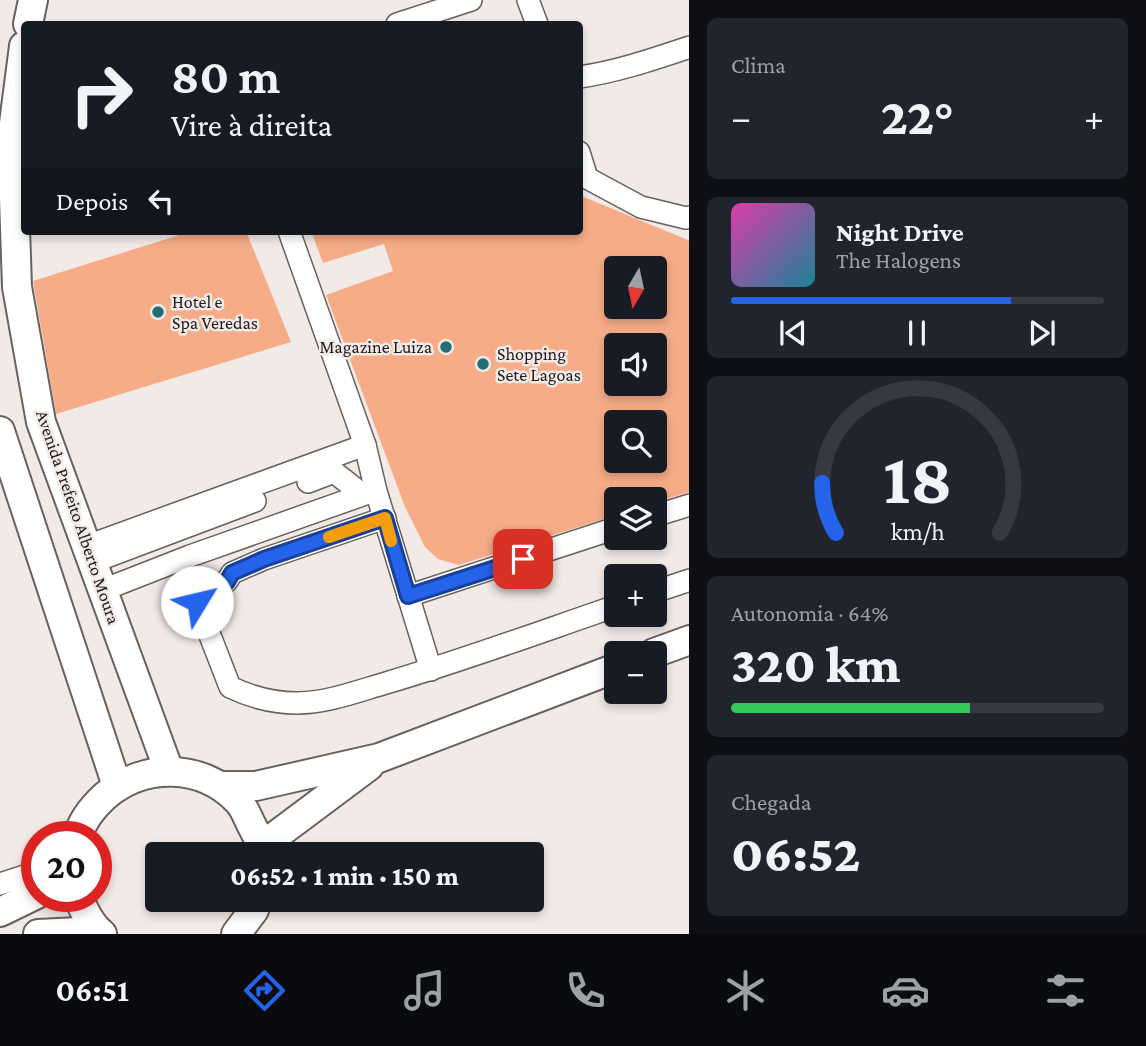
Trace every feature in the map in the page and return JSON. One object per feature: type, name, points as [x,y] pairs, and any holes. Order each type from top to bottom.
[{"type":"main road","points":[[29,21],[33,0]]},
{"type":"main road","name":"Avenida Prefeito Alberto Moura","points":[[21,69],[12,139],[9,280],[41,422],[169,771]]},
{"type":"main road","points":[[0,431],[117,786]]},
{"type":"main road","points":[[667,648],[689,640]]},
{"type":"main road","points":[[221,786],[256,786],[379,758],[604,673]]},
{"type":"main road","points":[[272,842],[379,758]]},
{"type":"main road","points":[[86,821],[94,806],[117,786],[142,775],[169,771],[196,775],[221,786],[240,803],[258,842]]},
{"type":"main road","points":[[0,912],[21,902]]},
{"type":"main road","points":[[86,912],[100,932]]},
{"type":"main road","points":[[236,934],[252,912]]},
{"type":"main road","points":[[38,934],[100,932]]},
{"type":"street","points":[[406,21],[471,0]]},
{"type":"street","points":[[528,0],[536,21]]},
{"type":"street","points":[[583,77],[689,47]]},
{"type":"street","points":[[583,165],[587,178],[641,207],[689,217]]},
{"type":"street","points":[[290,235],[365,445],[369,492]]},
{"type":"street","points":[[90,554],[331,466],[365,445]]},
{"type":"street","points":[[331,466],[369,492],[385,518],[431,670]]},
{"type":"street","points":[[103,590],[369,492]]},
{"type":"street","points":[[667,512],[689,505]]},
{"type":"street","points":[[90,554],[179,529],[215,507]]},
{"type":"street","points":[[385,518],[264,559],[232,573],[227,582],[199,595],[197,602],[230,687],[249,696],[272,701],[316,702],[431,670],[604,610]]},
{"type":"street","points":[[179,529],[190,556]]},
{"type":"street","points":[[408,596],[604,532]]},
{"type":"street","points":[[667,588],[689,580]]},
{"type":"street","points":[[0,884],[21,877]]},
{"type":"building","name":"Shopping Sete Lagoas","points":[[583,197],[689,241],[689,492],[667,498],[667,487],[604,487],[604,519],[459,565],[438,559],[425,547],[405,507],[326,295],[393,271],[384,244],[323,263],[312,235],[583,235]]},
{"type":"building","name":"Hotel e Spa Veredas","points":[[179,235],[248,235],[291,342],[56,414],[33,281]]},
{"type":"slow traffic","points":[[329,537],[385,518],[391,541]]},
{"type":"place","name":"Hotel e Spa Veredas","points":[[158,312]]},
{"type":"place","name":"Magazine Luiza","points":[[446,347]]},
{"type":"place","name":"Shopping Sete Lagoas","points":[[483,364]]},
{"type":"route","points":[[197,602],[199,595],[227,582],[232,573],[264,559],[385,518],[408,596],[523,559]]}]
